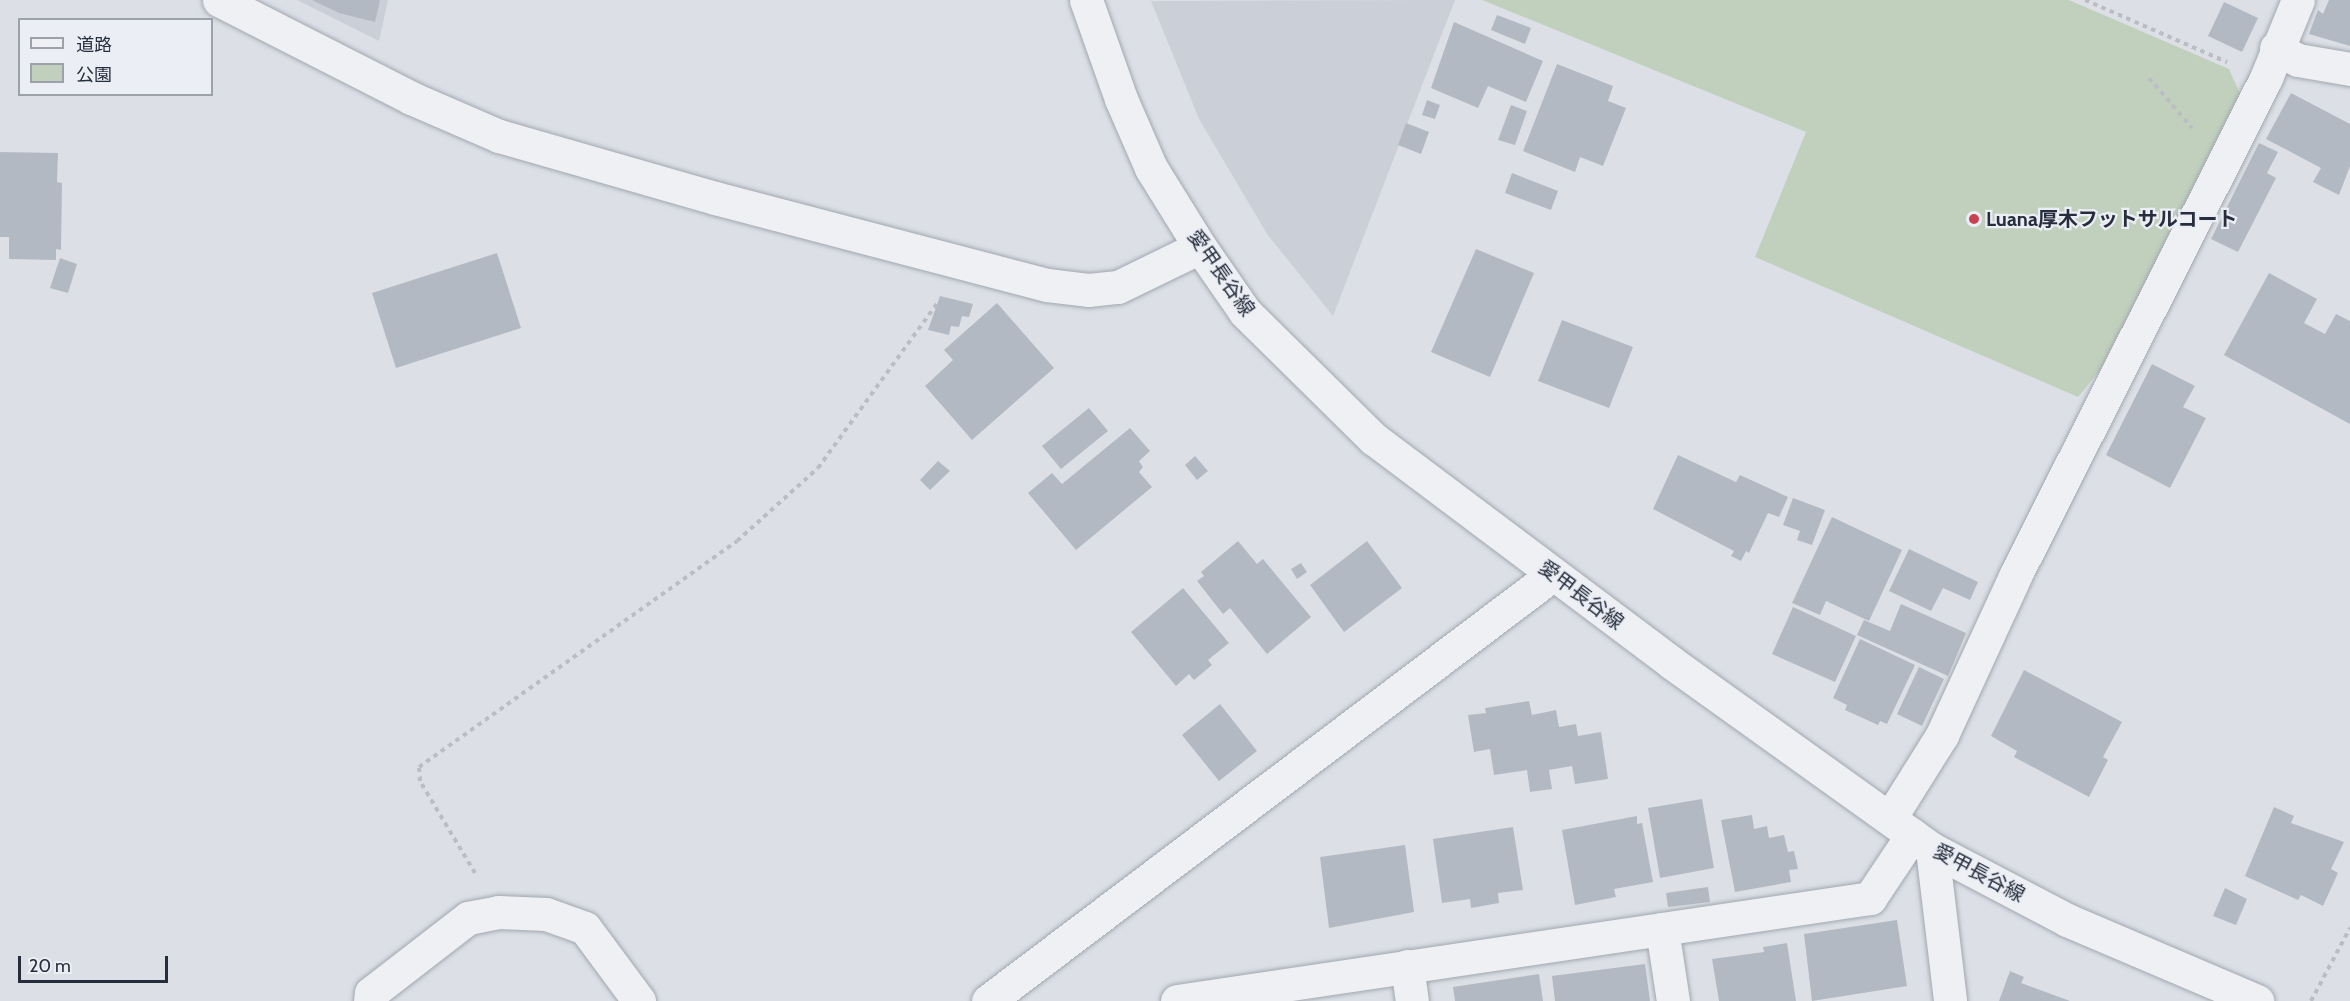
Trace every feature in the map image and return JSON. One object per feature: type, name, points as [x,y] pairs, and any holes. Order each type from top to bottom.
[{"type":"street","points":[[219,0],[411,98],[499,136],[715,198],[1047,285],[1088,290],[1118,287],[1200,247]]},
{"type":"street","name":"愛甲長谷線","points":[[1086,0],[1112,76],[1151,168],[1200,247],[1245,312],[1374,440],[1552,575],[1911,834],[2067,920],[2258,1001]]},
{"type":"street","points":[[1177,1001],[1870,898],[1911,834],[1941,735],[2015,576],[2271,63],[2298,0]]},
{"type":"street","points":[[2271,63],[2298,60],[2350,69]]},
{"type":"street","points":[[988,1001],[1552,575]]},
{"type":"street","points":[[1911,834],[1950,1001]]},
{"type":"street","points":[[370,1001],[371,993],[468,918],[498,912],[546,914],[585,928],[639,1001]]},
{"type":"street","points":[[1662,929],[1673,1001]]},
{"type":"street","points":[[1407,966],[1412,1001]]},
{"type":"path","points":[[2085,0],[2271,63]]},
{"type":"path","points":[[2149,78],[2193,129],[2227,151]]},
{"type":"path","points":[[498,912],[420,781],[419,767],[737,541],[818,468],[967,264]]},
{"type":"path","points":[[2311,1001],[2350,928]]},
{"type":"shaded area","points":[[297,0],[388,0],[379,41]]},
{"type":"shaded area","points":[[1455,0],[1333,316],[1267,234],[1199,119],[1151,1]]},
{"type":"green space","name":"Luana厚木フットサルコート","points":[[1482,0],[2069,0],[2229,69],[2241,96],[2101,369],[2078,397],[1755,257],[1806,132]]},
{"type":"building","points":[[312,0],[380,0],[375,22],[339,13]]},
{"type":"building","points":[[2329,0],[2350,0],[2350,46],[2309,34],[2318,10],[2323,14]]},
{"type":"building","points":[[2224,2],[2258,18],[2242,52],[2208,36]]},
{"type":"building","points":[[1497,15],[1531,28],[1525,44],[1491,30]]},
{"type":"building","points":[[1454,22],[1543,61],[1526,102],[1488,86],[1478,108],[1431,88]]},
{"type":"building","points":[[1557,64],[1613,86],[1608,101],[1626,108],[1603,166],[1580,157],[1575,172],[1523,151]]},
{"type":"building","points":[[2291,93],[2350,124],[2350,166],[2339,195],[2313,182],[2321,168],[2266,139]]},
{"type":"building","points":[[1427,100],[1440,105],[1435,119],[1422,115]]},
{"type":"building","points":[[1511,105],[1527,111],[1515,145],[1498,140]]},
{"type":"building","points":[[1406,123],[1429,132],[1421,154],[1398,145]]},
{"type":"building","points":[[2259,143],[2278,152],[2267,173],[2276,178],[2238,252],[2211,239]]},
{"type":"building","points":[[0,152],[58,153],[57,182],[62,183],[61,250],[56,249],[56,260],[9,259],[9,237],[0,237]]},
{"type":"building","points":[[1512,173],[1558,191],[1551,210],[1505,193]]},
{"type":"building","points":[[1476,249],[1534,273],[1490,377],[1431,352]]},
{"type":"building","points":[[497,253],[521,328],[396,368],[372,293]]},
{"type":"building","points":[[60,258],[77,264],[68,293],[50,288]]},
{"type":"building","points":[[2269,273],[2317,299],[2304,323],[2325,334],[2336,314],[2350,321],[2350,424],[2224,355]]},
{"type":"building","points":[[940,296],[973,304],[969,317],[962,316],[959,327],[951,326],[949,335],[928,330]]},
{"type":"building","points":[[997,303],[1054,368],[972,440],[925,386],[953,360],[944,350]]},
{"type":"building","points":[[1562,320],[1633,347],[1609,408],[1538,381]]},
{"type":"building","points":[[2152,364],[2195,386],[2183,407],[2206,418],[2170,488],[2106,455]]},
{"type":"building","points":[[1089,408],[1108,431],[1061,469],[1042,446]]},
{"type":"building","points":[[1130,428],[1150,451],[1139,461],[1143,467],[1139,472],[1152,487],[1076,550],[1028,493],[1052,473],[1062,484]]},
{"type":"building","points":[[1678,455],[1736,482],[1740,475],[1788,497],[1779,517],[1768,513],[1749,553],[1746,551],[1741,561],[1731,556],[1734,551],[1653,509]]},
{"type":"building","points":[[1195,456],[1208,471],[1197,480],[1185,465]]},
{"type":"building","points":[[938,461],[950,471],[930,490],[920,480]]},
{"type":"building","points":[[1793,498],[1825,510],[1812,545],[1797,540],[1800,531],[1783,525]]},
{"type":"building","points":[[1832,517],[1902,550],[1869,621],[1826,601],[1820,615],[1792,603]]},
{"type":"building","points":[[1238,541],[1257,564],[1263,559],[1311,617],[1267,654],[1230,608],[1223,614],[1197,581],[1204,576],[1201,572]]},
{"type":"building","points":[[1367,541],[1402,588],[1344,632],[1310,585]]},
{"type":"building","points":[[1909,549],[1978,582],[1970,600],[1943,588],[1931,611],[1889,591]]},
{"type":"building","points":[[1301,563],[1307,572],[1297,579],[1291,569]]},
{"type":"building","points":[[1183,588],[1229,643],[1208,660],[1212,665],[1194,680],[1189,674],[1176,686],[1131,632]]},
{"type":"building","points":[[1901,604],[1966,633],[1948,676],[1857,635],[1864,620],[1890,631]]},
{"type":"building","points":[[1793,607],[1856,636],[1835,682],[1772,654]]},
{"type":"building","points":[[1860,639],[1915,665],[1887,724],[1880,721],[1878,725],[1845,710],[1847,705],[1833,698]]},
{"type":"building","points":[[1919,667],[1944,679],[1922,726],[1897,714]]},
{"type":"building","points":[[2024,670],[2122,722],[2103,757],[2108,760],[2089,797],[2014,757],[2017,751],[1991,736]]},
{"type":"building","points":[[1529,701],[1532,715],[1556,710],[1559,727],[1576,724],[1578,736],[1601,732],[1608,779],[1575,784],[1572,766],[1549,770],[1552,789],[1530,792],[1527,770],[1494,775],[1490,749],[1474,752],[1468,715],[1486,713],[1485,708]]},
{"type":"building","points":[[1220,704],[1257,751],[1219,781],[1182,735]]},
{"type":"building","points":[[1702,799],[1714,868],[1660,878],[1648,808]]},
{"type":"building","points":[[2274,807],[2294,816],[2291,823],[2344,842],[2331,869],[2338,873],[2323,906],[2301,895],[2298,900],[2245,876]]},
{"type":"building","points":[[1752,815],[1754,829],[1767,826],[1769,838],[1784,835],[1788,852],[1794,851],[1798,869],[1789,870],[1791,882],[1735,892],[1721,820]]},
{"type":"building","points":[[1637,816],[1637,824],[1642,823],[1653,882],[1614,889],[1616,897],[1575,905],[1562,830]]},
{"type":"building","points":[[1513,827],[1523,890],[1498,893],[1499,903],[1471,908],[1470,899],[1442,903],[1433,839]]},
{"type":"building","points":[[1405,845],[1414,912],[1329,928],[1320,857]]},
{"type":"building","points":[[1708,887],[1710,902],[1668,907],[1666,893]]},
{"type":"building","points":[[2225,888],[2247,899],[2236,925],[2213,916]]},
{"type":"building","points":[[1897,920],[1907,986],[1812,1001],[1804,934]]},
{"type":"building","points":[[1787,943],[1796,1001],[1719,1001],[1712,959],[1764,952],[1763,947]]},
{"type":"building","points":[[1645,964],[1650,1001],[1555,1001],[1552,976]]},
{"type":"building","points":[[2010,971],[2024,977],[2021,983],[2070,1001],[1999,1001]]},
{"type":"building","points":[[1539,974],[1543,1001],[1455,1001],[1453,987]]},
{"type":"place","name":"Luana厚木フットサルコート","points":[[1974,219]]}]
